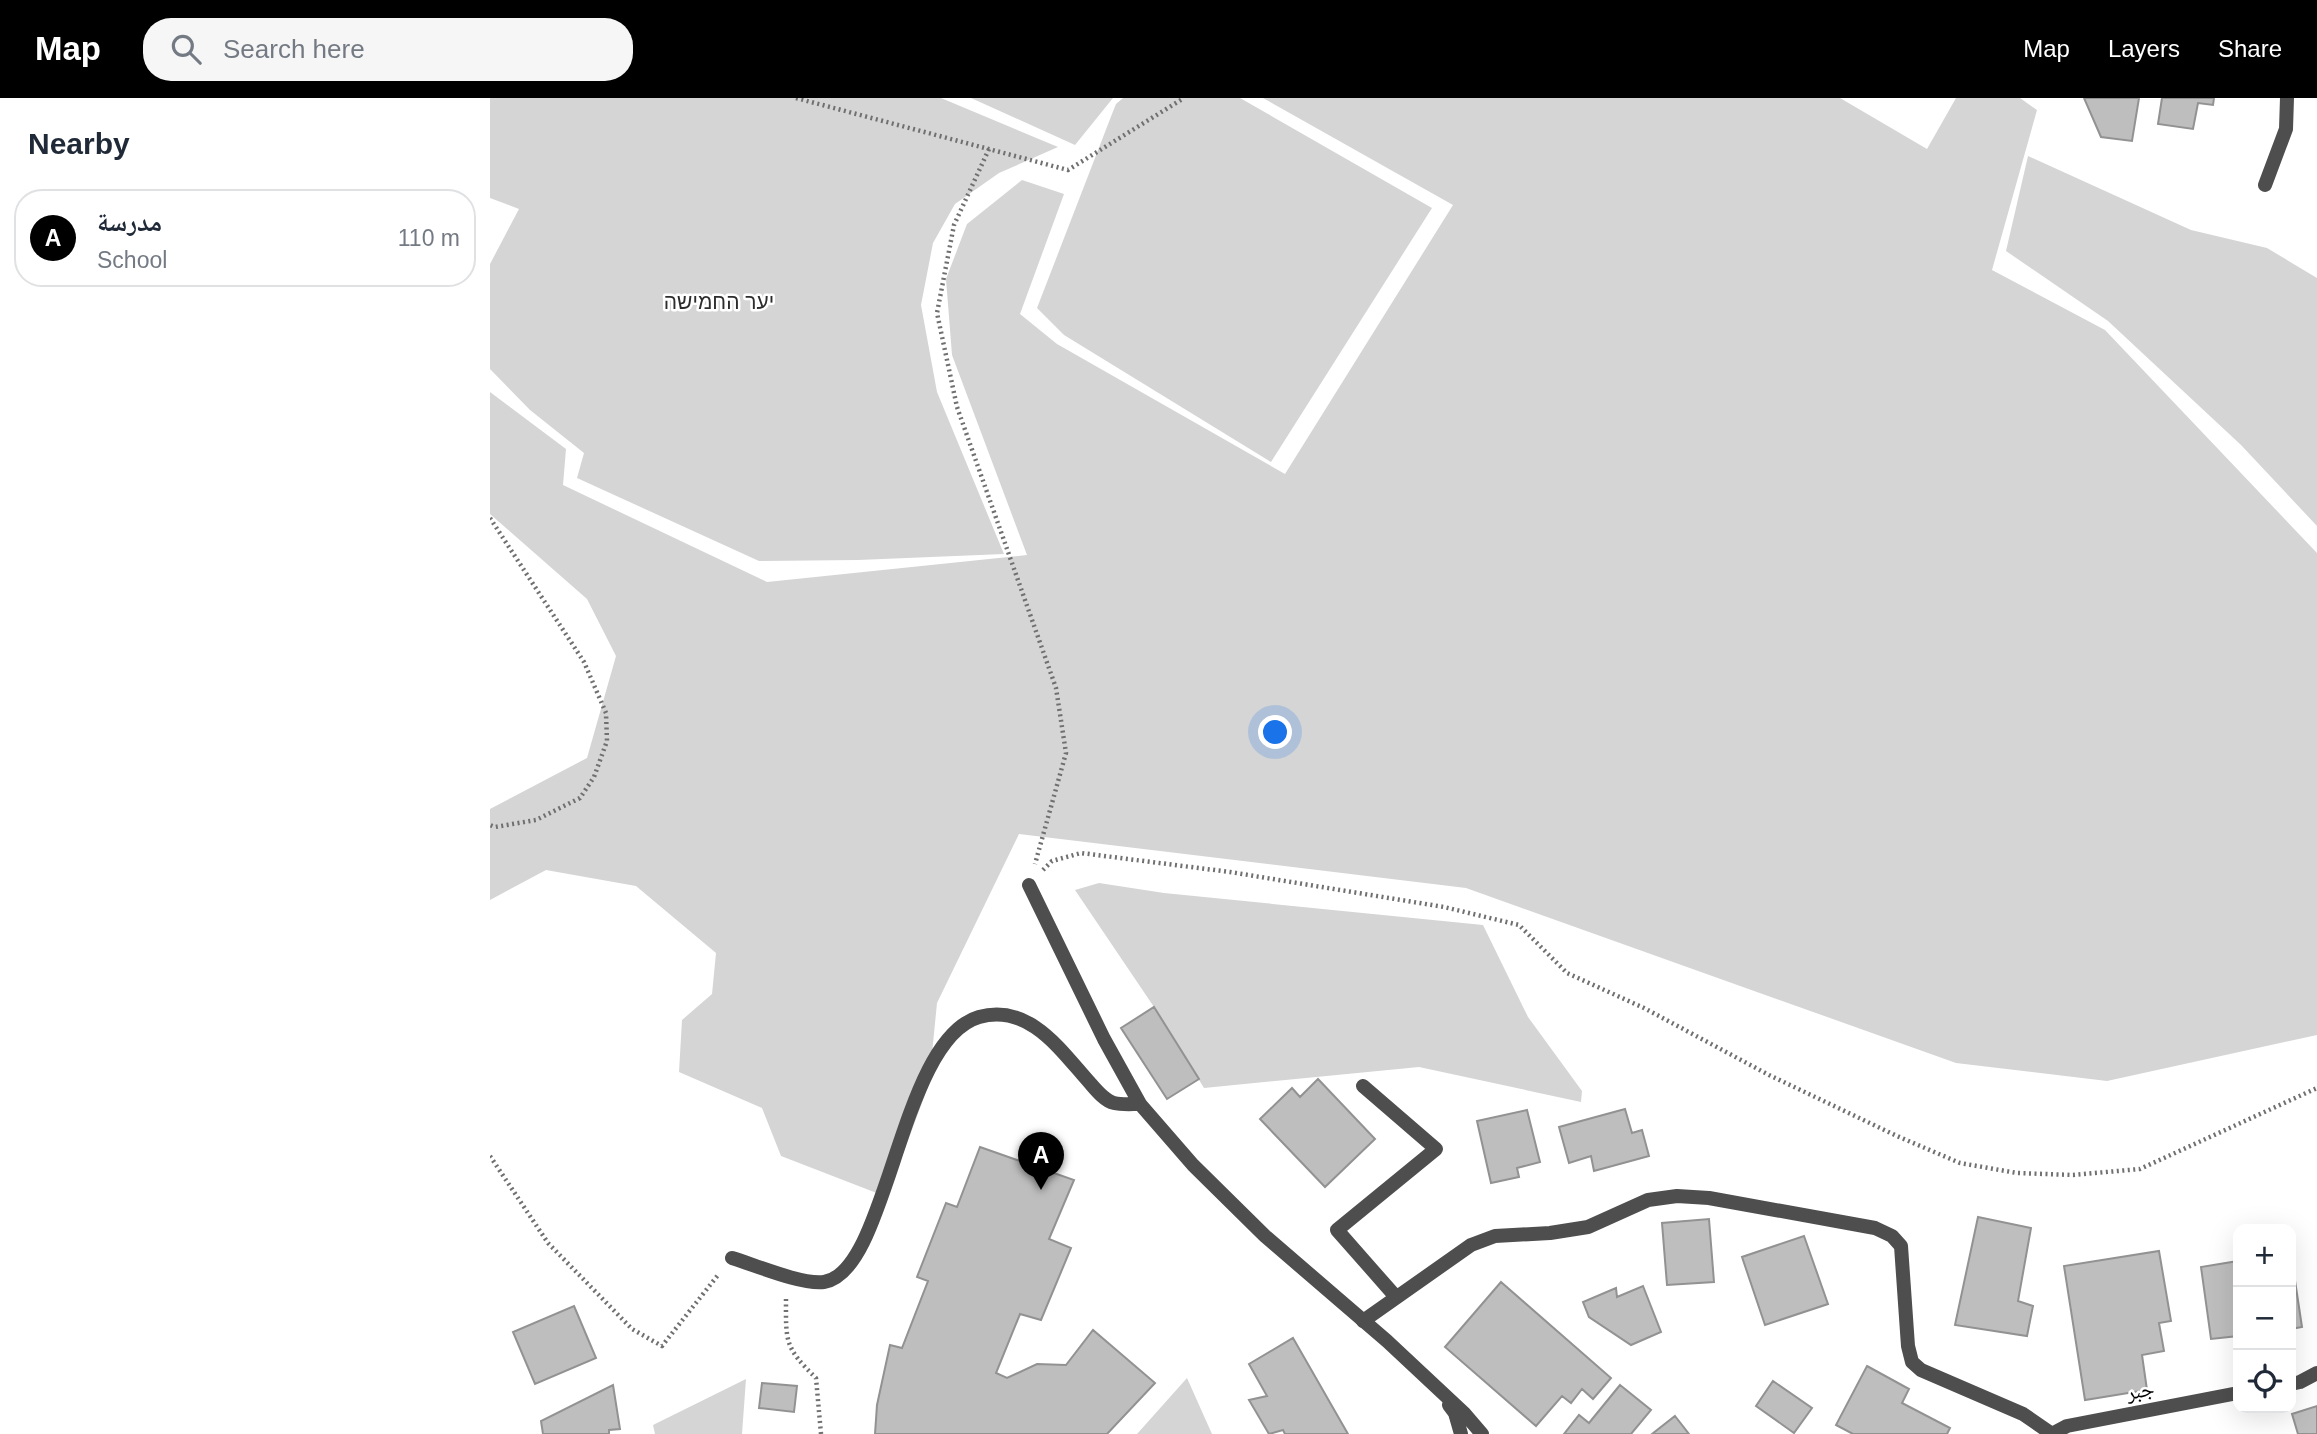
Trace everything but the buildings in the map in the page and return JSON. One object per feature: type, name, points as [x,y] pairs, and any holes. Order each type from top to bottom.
[{"type":"street","points":[[2265,185],[2286,129],[2287,98]]},
{"type":"street","points":[[1028,885],[1104,1039],[1140,1104],[1193,1165],[1256,1227],[1464,1413],[1482,1434]]},
{"type":"street","points":[[732,1258],[808,1282],[824,1282],[839,1277],[856,1255],[887,1183],[922,1081],[941,1049],[960,1026],[979,1017],[1017,1016],[1037,1027],[1100,1094],[1113,1103],[1140,1104]]},
{"type":"street","points":[[1363,1086],[1436,1149],[1337,1230],[1396,1297]]},
{"type":"street","points":[[1363,1321],[1455,1254],[1494,1236],[1550,1233],[1588,1227],[1648,1200],[1677,1196],[1709,1198],[1875,1228],[1892,1236],[1901,1246],[1908,1346],[1912,1363],[1921,1370],[2023,1414],[2052,1434]]},
{"type":"street","points":[[2296,1383],[2317,1373]]},
{"type":"street","points":[[1436,1388],[1455,1412],[1461,1434]]},
{"type":"street","name":"جبر","points":[[2052,1434],[2067,1426],[2233,1394]]},
{"type":"path","points":[[796,98],[1068,170],[1184,98]]},
{"type":"path","points":[[989,149],[954,225],[937,313],[957,407],[1052,676],[1058,701],[1066,753],[1028,885]]},
{"type":"path","points":[[490,518],[584,662],[606,713],[607,741],[594,778],[580,798],[536,820],[495,827],[490,825]]},
{"type":"path","points":[[1028,885],[1052,861],[1081,853],[1244,874],[1444,907],[1519,925],[1567,973],[1644,1008],[1769,1075],[1960,1163],[2017,1173],[2073,1175],[2140,1169],[2317,1088]]},
{"type":"path","points":[[490,1156],[548,1243],[632,1329],[662,1346],[732,1258]]},
{"type":"path","points":[[790,1276],[786,1298],[786,1341],[816,1378],[821,1434]]},
{"type":"green space","name":"יער החמישה","points":[[490,98],[941,98],[1058,147],[999,173],[955,204],[933,243],[921,305],[937,392],[1004,554],[759,561],[577,478],[584,453],[530,410],[490,369],[490,264],[519,209],[490,198]]},
{"type":"green space","points":[[971,98],[1113,98],[1075,145]]},
{"type":"green space","points":[[1123,98],[1240,98],[1432,208],[1271,462],[1064,335],[1037,308],[1116,104]]},
{"type":"green space","points":[[1263,98],[1840,98],[1927,149],[1956,98],[2020,98],[2037,110],[1992,270],[2105,330],[2317,553],[2317,1035],[2107,1081],[1956,1063],[1466,888],[1019,834],[937,1003],[929,1084],[887,1197],[781,1156],[762,1108],[679,1072],[682,1020],[712,994],[716,953],[636,886],[546,870],[490,900],[490,809],[587,758],[616,656],[587,599],[490,514],[490,392],[566,449],[563,485],[767,582],[1027,555],[952,355],[946,279],[967,224],[1022,180],[1064,194],[1020,314],[1057,344],[1285,474],[1453,205]]},
{"type":"green space","points":[[2028,156],[2191,230],[2267,248],[2317,278],[2317,526],[2241,445],[2108,321],[2006,251]]},
{"type":"green space","points":[[1099,883],[1164,893],[1483,925],[1528,1017],[1582,1091],[1581,1102],[1419,1067],[1204,1088],[1154,1007],[1075,890]]},
{"type":"green space","points":[[1187,1378],[1212,1434],[1137,1434]]},
{"type":"green space","points":[[746,1379],[742,1434],[655,1434],[653,1425]]},
{"type":"place","name":"مدرسة","points":[[1041,1190]]}]
